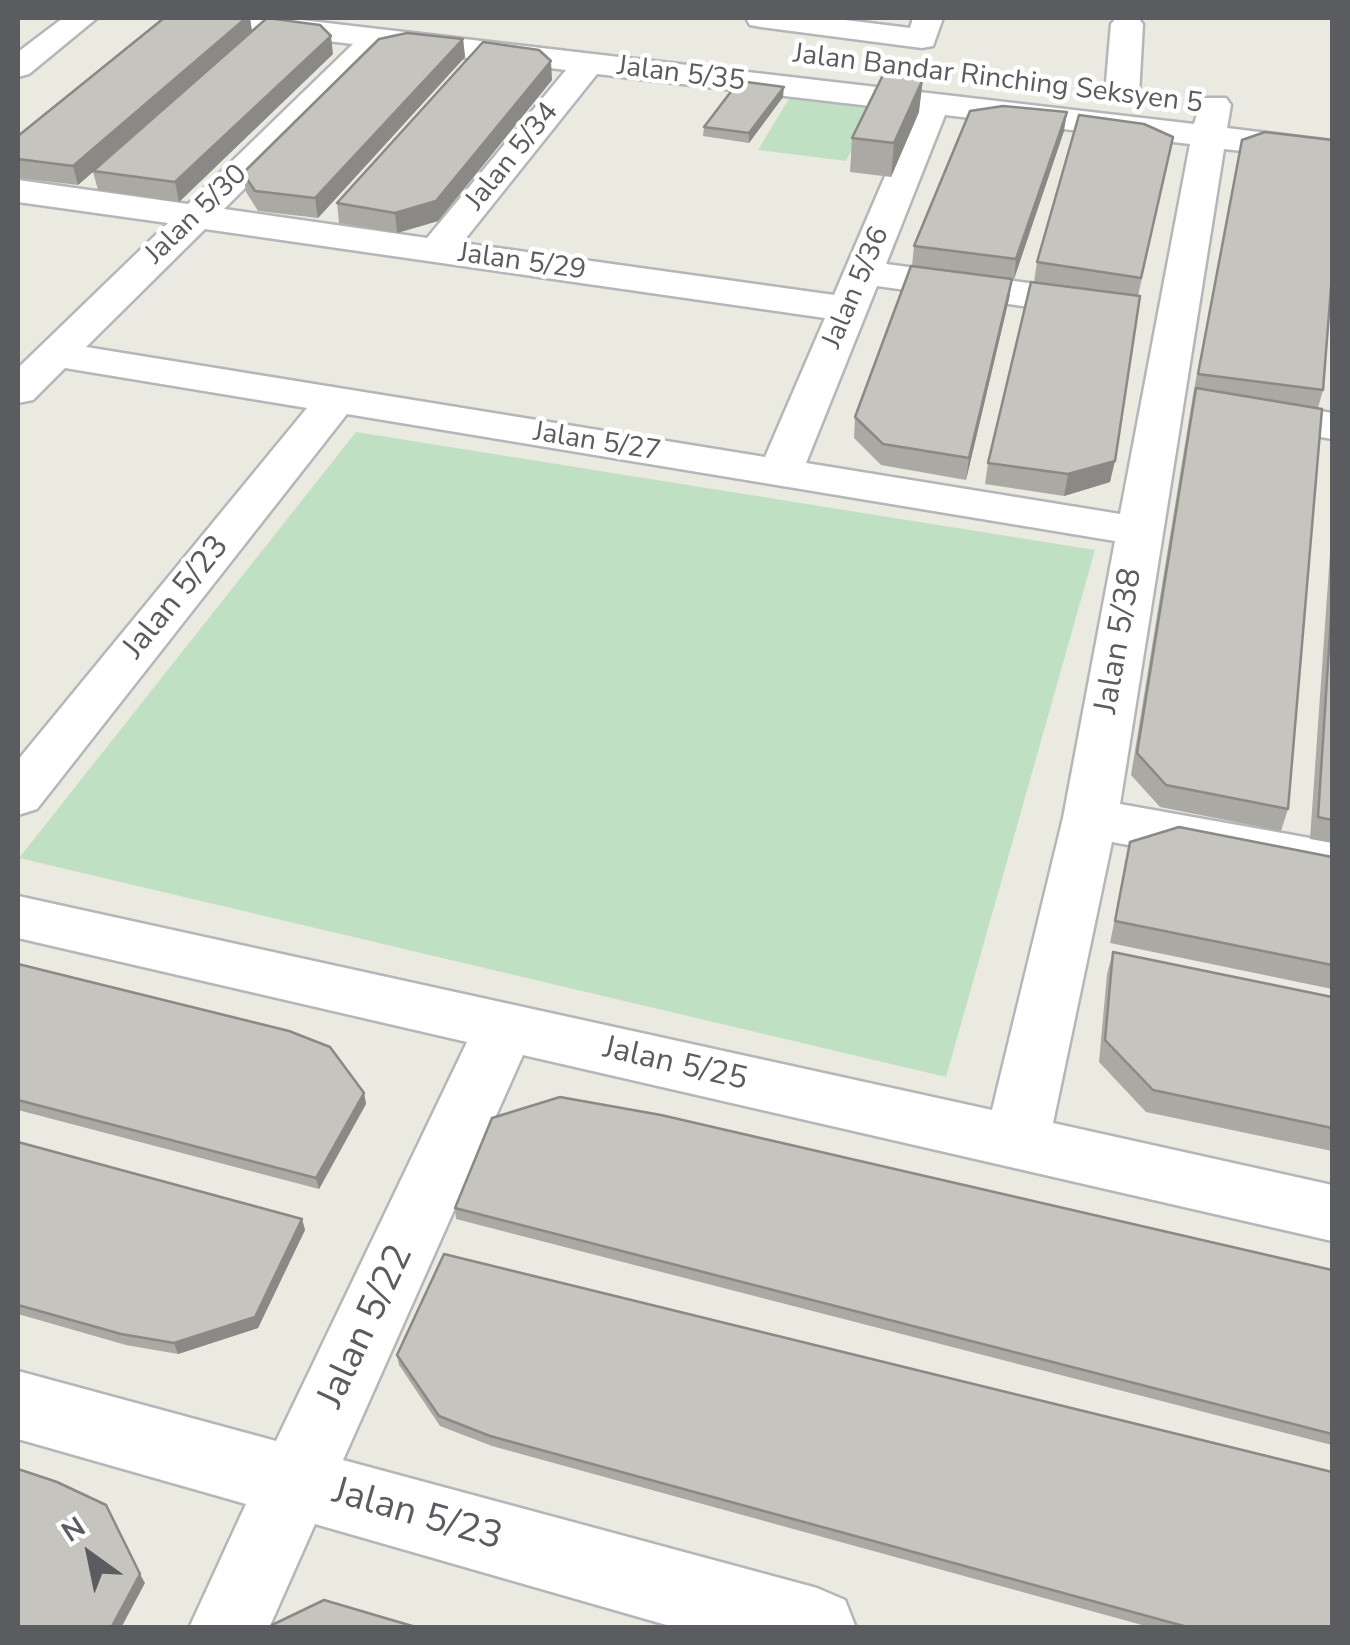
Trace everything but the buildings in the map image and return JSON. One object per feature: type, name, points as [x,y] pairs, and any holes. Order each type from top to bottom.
[{"type":"street","points":[[18,67],[82,18]]},
{"type":"street","name":"Jalan 5/35","points":[[209,18],[934,104],[1189,110],[1332,151]]},
{"type":"street","points":[[761,18],[921,42]]},
{"type":"street","points":[[1122,94],[1127,24]]},
{"type":"street","name":"Jalan 5/30","points":[[18,391],[376,39]]},
{"type":"street","name":"Jalan Bandar Rinching Seksyen 5","points":[[873,65],[921,42]]},
{"type":"street","name":"Jalan 5/34","points":[[437,250],[588,64]]},
{"type":"street","name":"Jalan Bandar Rinching Seksyen 5","points":[[1087,90],[1189,110],[1332,120]]},
{"type":"street","name":"Jalan 5/36","points":[[780,473],[934,104]]},
{"type":"street","name":"Jalan 5/38","points":[[1017,1142],[1090,818],[1138,531],[1192,403],[1176,315],[1189,110]]},
{"type":"street","name":"Jalan 5/29","points":[[18,191],[848,310]]},
{"type":"street","points":[[863,272],[1176,315]]},
{"type":"street","name":"Jalan 5/27","points":[[55,354],[1138,531]]},
{"type":"street","name":"Jalan 5/23","points":[[18,796],[336,400]]},
{"type":"street","points":[[1192,403],[1332,426]]},
{"type":"street","points":[[1090,818],[1332,862]]},
{"type":"street","name":"Jalan 5/25","points":[[18,917],[1332,1213]]},
{"type":"street","name":"Jalan 5/22","points":[[228,1628],[505,1026]]},
{"type":"street","name":"Jalan 5/23","points":[[18,1405],[817,1628]]},
{"type":"green space","points":[[790,97],[874,107],[846,161],[758,150]]},
{"type":"green space","points":[[356,432],[1095,550],[946,1077],[19,858]]}]
